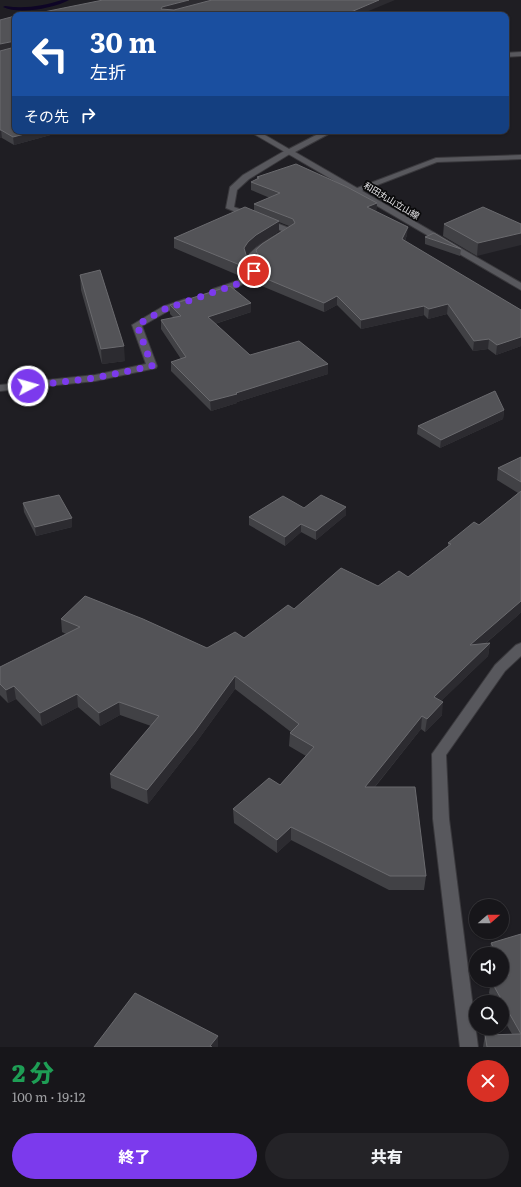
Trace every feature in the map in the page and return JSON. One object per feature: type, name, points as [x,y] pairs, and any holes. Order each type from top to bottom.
[{"type":"street","points":[[509,55],[521,54]]},
{"type":"street","name":"和田丸山立山線","points":[[258,134],[521,287]]},
{"type":"street","points":[[210,293],[240,283],[254,271],[249,259],[258,250],[289,231],[230,208],[233,189],[246,177],[324,134]]},
{"type":"street","points":[[356,190],[436,160],[521,157]]},
{"type":"street","points":[[0,388],[95,378],[152,366],[137,325],[165,309],[195,298]]},
{"type":"street","points":[[469,1047],[441,819],[439,754],[500,668],[521,648]]},
{"type":"building","points":[[103,0],[189,0],[162,7],[161,9],[174,10],[212,0],[379,0],[351,12],[44,12]]},
{"type":"building","points":[[12,17],[12,42],[0,44],[0,20]]},
{"type":"building","points":[[12,48],[12,134],[24,134],[13,137],[0,130],[0,51]]},
{"type":"building","points":[[296,164],[347,187],[377,203],[367,207],[408,227],[402,239],[521,310],[521,337],[497,345],[489,339],[474,341],[448,304],[429,309],[424,306],[361,320],[337,296],[324,303],[250,272],[260,262],[256,250],[262,244],[295,223],[293,219],[254,204],[280,193],[251,182],[259,178],[257,177]]},
{"type":"building","points":[[245,207],[279,221],[256,235],[248,242],[244,248],[247,258],[240,265],[174,238]]},
{"type":"building","points":[[483,207],[521,224],[521,233],[478,243],[444,224]]},
{"type":"building","points":[[434,233],[461,249],[425,237]]},
{"type":"building","points":[[100,270],[124,346],[101,349],[80,275]]},
{"type":"building","points":[[230,286],[251,303],[208,317],[250,355],[299,341],[328,364],[236,393],[237,394],[210,401],[171,362],[186,357],[161,320],[181,316],[170,305]]},
{"type":"building","points":[[495,391],[504,410],[441,440],[418,426]]},
{"type":"building","points":[[521,457],[521,482],[498,468]]},
{"type":"building","points":[[521,491],[521,601],[470,645],[490,643],[434,697],[443,702],[427,719],[422,716],[365,787],[415,787],[426,876],[390,876],[291,827],[277,840],[233,809],[269,778],[280,785],[314,747],[290,733],[299,724],[235,676],[195,731],[147,790],[110,774],[159,716],[119,702],[99,713],[77,694],[40,713],[14,686],[6,690],[0,684],[0,667],[80,627],[61,619],[85,596],[143,619],[207,648],[235,632],[244,638],[288,605],[294,609],[341,568],[378,586],[399,571],[408,577],[451,544],[448,543],[474,522],[479,525]]},
{"type":"building","points":[[59,495],[72,518],[35,527],[23,503]]},
{"type":"building","points":[[321,495],[346,507],[316,531],[301,524],[285,537],[249,517],[283,496],[304,508]]},
{"type":"building","points":[[521,934],[521,1034],[509,1013],[509,995],[499,995],[494,987],[509,987],[509,947],[493,947],[491,943],[509,939],[509,938]]},
{"type":"building","points":[[135,993],[218,1036],[210,1046],[212,1047],[94,1047]]},
{"type":"building","points":[[521,1034],[521,1047],[487,1047],[485,1035]]},
{"type":"waterway","points":[[5,7],[29,9],[44,7],[67,0]]},
{"type":"route","points":[[28,386],[95,378],[152,366],[137,325],[165,309],[240,283],[254,271]]}]
